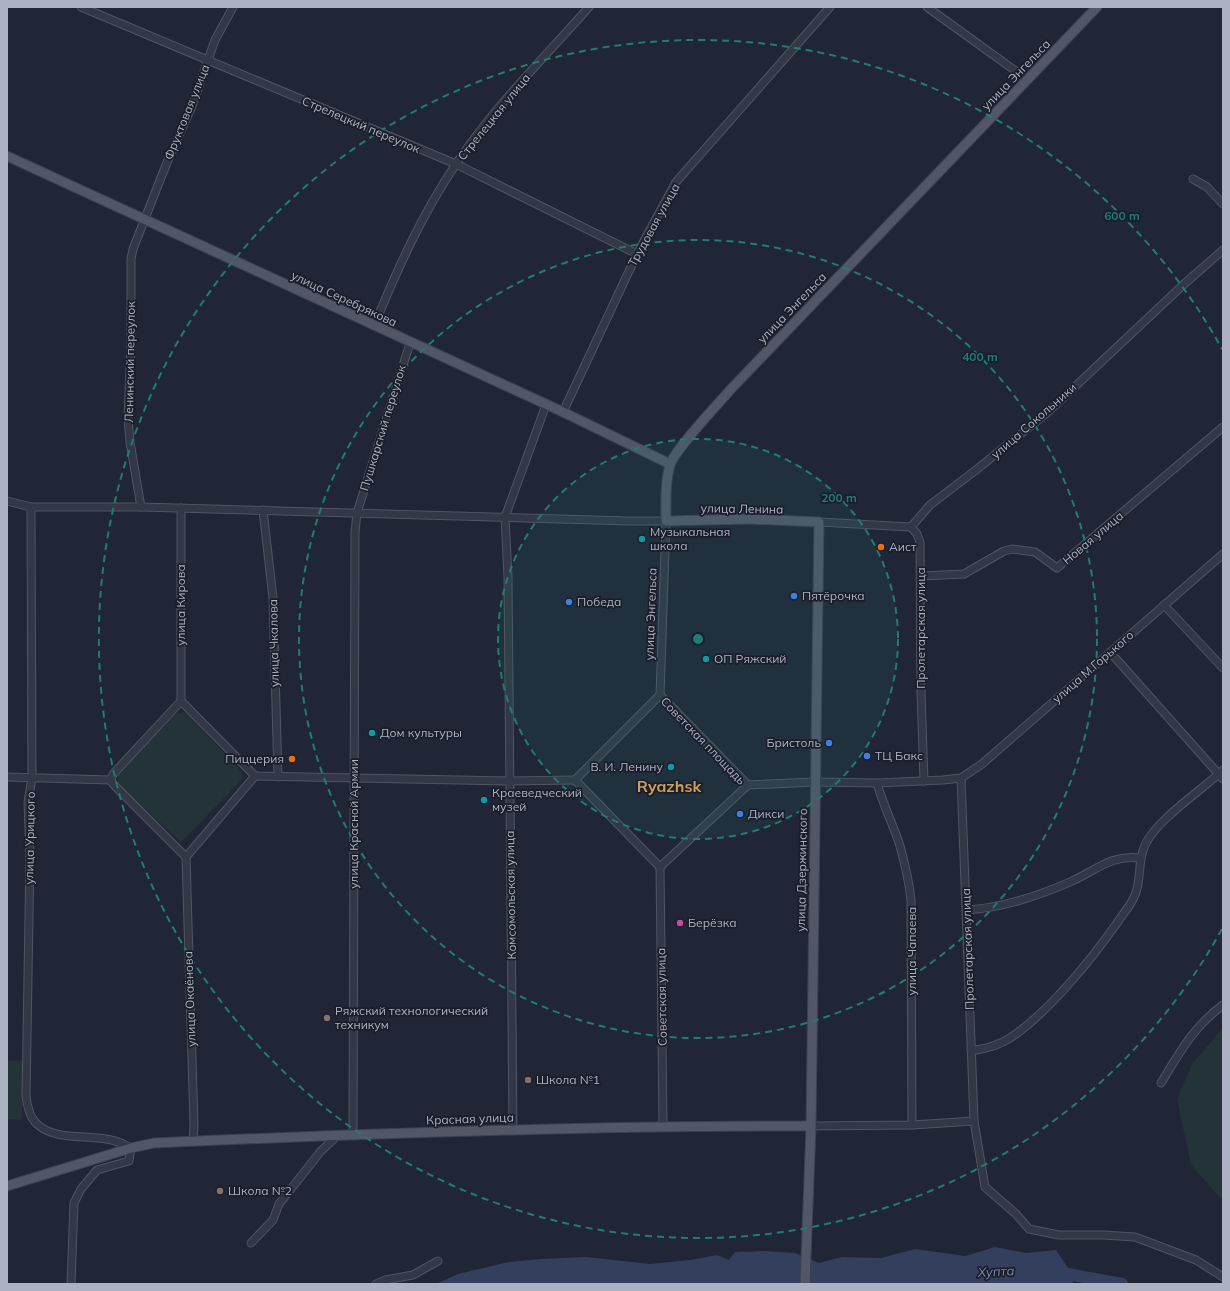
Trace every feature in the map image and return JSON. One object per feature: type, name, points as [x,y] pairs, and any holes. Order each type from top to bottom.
[{"type":"main road","name":"улица Энгельса","points":[[666,521],[666,485],[670,464],[681,448],[732,388],[1097,7]]},
{"type":"main road","name":"улица Серебрякова","points":[[7,156],[410,343],[563,412],[670,464]]},
{"type":"main road","name":"улица Ленина","points":[[666,521],[749,519],[819,522]]},
{"type":"main road","name":"улица Дзержинского","points":[[805,1284],[811,1126],[819,522]]},
{"type":"main road","name":"Красная улица","points":[[7,1186],[132,1148],[154,1143],[338,1135],[663,1126],[811,1126]]},
{"type":"street","name":"Стрелецкий переулок","points":[[81,7],[456,164],[636,254]]},
{"type":"street","name":"Фруктовая улица","points":[[145,220],[166,165],[192,106],[215,40],[233,7]]},
{"type":"street","name":"Стрелецкая улица","points":[[374,326],[393,278],[439,191],[456,164],[484,126],[589,7]]},
{"type":"street","name":"Трудовая улица","points":[[563,412],[636,254],[676,182],[830,7]]},
{"type":"street","points":[[927,7],[1028,80]]},
{"type":"street","points":[[1193,179],[1207,187],[1223,204]]},
{"type":"street","name":"Ленинский переулок","points":[[142,507],[130,442],[128,420],[131,344],[131,259],[133,249],[145,220]]},
{"type":"street","name":"улица Сокольники","points":[[911,527],[930,505],[1048,412],[1171,296],[1223,250]]},
{"type":"street","name":"Пушкарский переулок","points":[[358,513],[410,343]]},
{"type":"street","points":[[504,517],[546,405]]},
{"type":"street","name":"Новая улица","points":[[921,576],[964,574],[1004,551],[1012,549],[1035,552],[1057,568],[1223,427]]},
{"type":"street","points":[[7,501],[31,506],[142,507],[666,521]]},
{"type":"street","name":"улица Урицкого","points":[[31,506],[32,778],[28,802],[30,857],[26,1096],[28,1110],[34,1120],[41,1127],[54,1133],[114,1140],[132,1148]]},
{"type":"street","name":"улица Кирова","points":[[181,508],[181,701]]},
{"type":"street","name":"улица Чкалова","points":[[263,510],[273,598],[278,777]]},
{"type":"street","name":"улица Красной Армии","points":[[353,1135],[355,532],[358,513]]},
{"type":"street","name":"Комсомольская улица","points":[[504,517],[508,577],[513,1130]]},
{"type":"street","name":"улица Энгельса","points":[[660,695],[666,521]]},
{"type":"street","points":[[819,522],[911,527]]},
{"type":"street","name":"Пролетарская улица","points":[[911,527],[917,534],[920,542],[921,692],[924,781]]},
{"type":"street","points":[[1220,556],[1223,565]]},
{"type":"street","name":"улица М.Горького","points":[[961,778],[982,764],[1220,556]]},
{"type":"street","points":[[1164,605],[1223,668]]},
{"type":"street","points":[[970,1051],[987,1049],[1000,1044],[1018,1033],[1049,1004],[1094,955],[1135,897],[1139,886],[1140,858],[1146,843],[1158,827],[1222,774],[1110,652]]},
{"type":"street","name":"Советская площадь","points":[[575,780],[660,695],[748,785],[660,867]]},
{"type":"street","points":[[110,780],[114,773],[181,701],[255,776],[510,781],[575,780],[660,867]]},
{"type":"street","points":[[7,778],[110,780],[186,857],[255,776]]},
{"type":"street","points":[[748,785],[815,782],[877,783],[961,778]]},
{"type":"street","name":"Пролетарская улица","points":[[961,778],[967,910],[970,1051],[974,1121],[986,1187],[1016,1214],[1029,1229],[1059,1235],[1135,1237],[1196,1260],[1223,1277]]},
{"type":"street","name":"улица Чапаева","points":[[877,783],[882,802],[900,845],[908,878],[911,900],[912,1125]]},
{"type":"street","points":[[967,910],[985,909],[1045,892],[1070,882],[1108,862],[1127,856],[1140,858]]},
{"type":"street","name":"улица Окаёнова","points":[[186,857],[194,1125],[193,1142]]},
{"type":"street","name":"Советская улица","points":[[660,867],[663,1126]]},
{"type":"street","points":[[1161,1083],[1189,1037],[1207,1018],[1223,1005]]},
{"type":"street","points":[[811,1126],[912,1125],[974,1121]]},
{"type":"street","points":[[252,1243],[274,1220],[279,1204],[321,1151],[338,1135]]},
{"type":"street","points":[[71,1284],[74,1203],[81,1189],[97,1170],[129,1161],[132,1148]]},
{"type":"street","points":[[376,1284],[385,1280],[413,1275],[438,1261]]},
{"type":"shaded area","points":[[185,712],[241,771],[243,779],[181,842],[118,784],[118,774],[175,714]]},
{"type":"shaded area","points":[[1223,1028],[1223,1201],[1191,1165],[1177,1099],[1192,1064]]},
{"type":"shaded area","points":[[22,1060],[22,1120],[7,1119],[7,1061]]},
{"type":"water","points":[[995,1247],[1026,1253],[1056,1250],[1072,1274],[1073,1284],[436,1284],[458,1274],[509,1262],[541,1259],[586,1257],[650,1264],[690,1260],[717,1255],[729,1260],[735,1252],[765,1251],[795,1253],[819,1263],[842,1257],[881,1258],[915,1249],[965,1256]]},
{"type":"waterway","name":"Хупта","points":[[1057,1272],[1122,1284]]},
{"type":"place","name":"Музыкальная школа","points":[[642,539]]},
{"type":"place","name":"Аист","points":[[881,547]]},
{"type":"place","name":"Пятёрочка","points":[[794,596]]},
{"type":"place","name":"Победа","points":[[569,602]]},
{"type":"place","name":"ОП Ряжский","points":[[706,659]]},
{"type":"place","name":"Дом культуры","points":[[372,733]]},
{"type":"place","name":"Бристоль","points":[[829,743]]},
{"type":"place","name":"ТЦ Бакс","points":[[867,756]]},
{"type":"place","name":"Пиццерия","points":[[292,759]]},
{"type":"place","name":"В. И. Ленину","points":[[671,767]]},
{"type":"place","name":"Краеведческий музей","points":[[484,800]]},
{"type":"place","name":"Дикси","points":[[740,814]]},
{"type":"place","name":"Берёзка","points":[[680,923]]},
{"type":"place","name":"Ряжский технологический техникум","points":[[327,1018]]},
{"type":"place","name":"Школа №1","points":[[528,1080]]},
{"type":"place","name":"Школа №2","points":[[220,1191]]},
{"type":"district","name":"Ryazhsk","points":[[669,786]]}]
